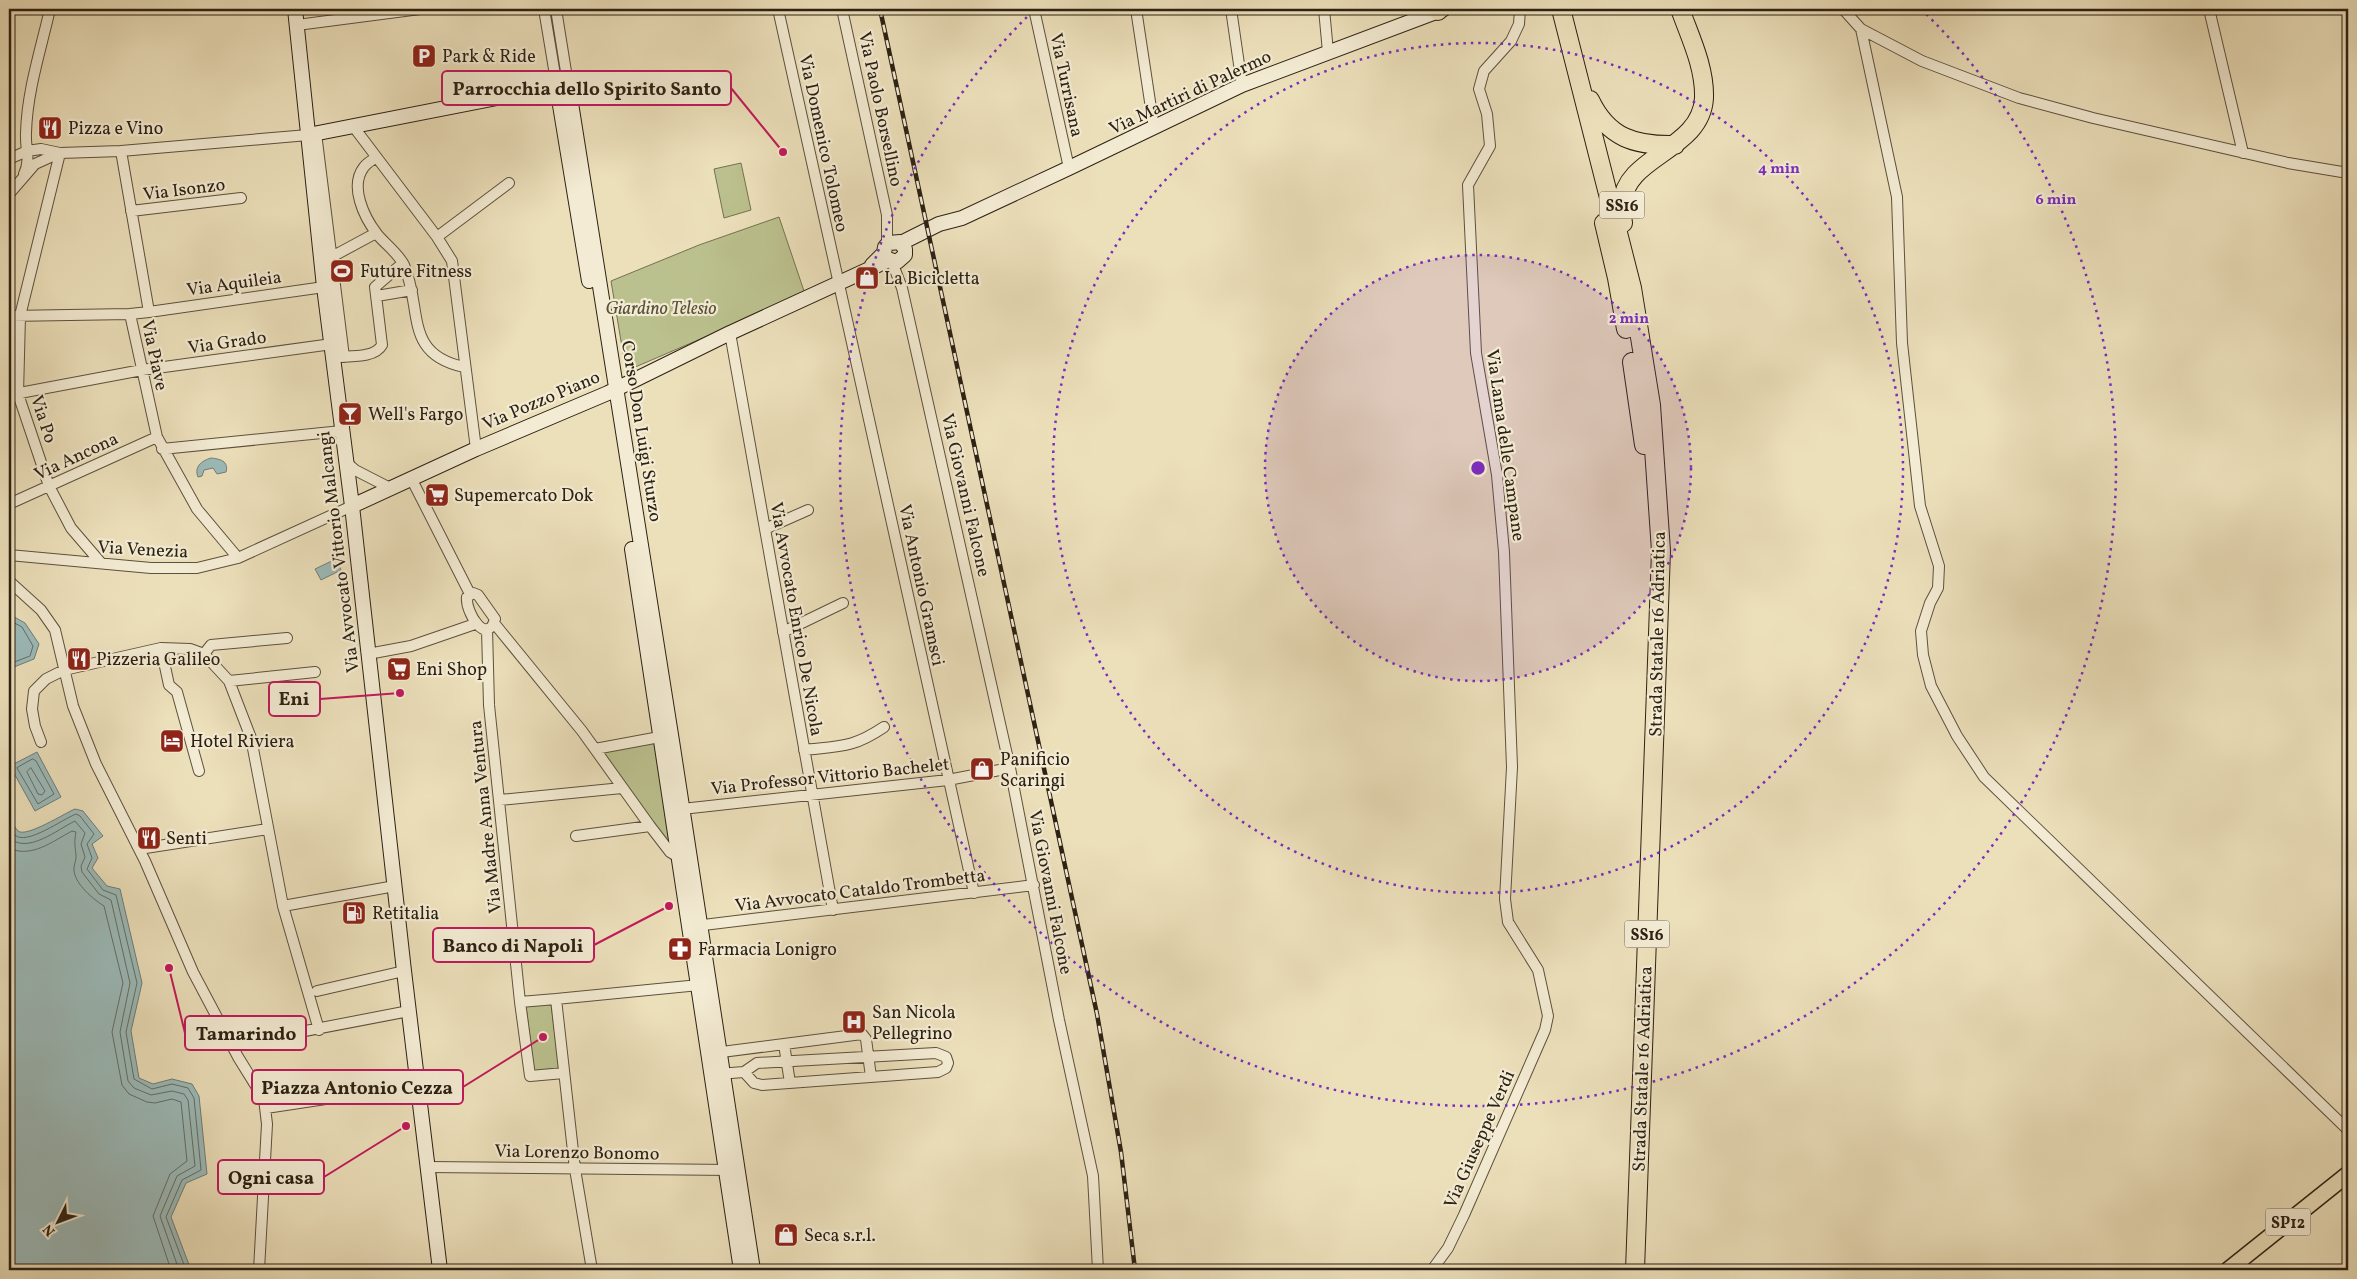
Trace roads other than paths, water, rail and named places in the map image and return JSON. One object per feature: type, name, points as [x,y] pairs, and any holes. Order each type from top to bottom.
[{"type":"highway","name":"Strada Statale 16 Adriatica","points":[[1550,9],[1617,278],[1634,372],[1646,465],[1650,547],[1624,1270]]},
{"type":"highway","name":"Strada Statale 16 Adriatica","points":[[1562,9],[1632,288],[1651,405],[1658,479],[1661,551],[1635,1270]]},
{"type":"highway","name":"SS16","points":[[1632,288],[1630,257],[1623,222],[1622,202],[1628,184],[1641,169],[1685,137],[1698,119],[1704,100],[1703,74],[1680,9]]},
{"type":"highway","name":"SS16","points":[[1575,66],[1598,116],[1612,131],[1633,142],[1651,146],[1675,144]]},
{"type":"main road","name":"SP12","points":[[2228,1270],[2348,1174]]},
{"type":"street","points":[[24,174],[29,159],[26,133],[33,84],[50,9]]},
{"type":"street","name":"Via Avvocato Vittorio Malcangi","points":[[294,9],[327,259],[342,431],[440,1270]]},
{"type":"street","points":[[297,25],[420,9]]},
{"type":"street","name":"Corso Don Luigi Sturzo","points":[[544,9],[562,85],[666,739]]},
{"type":"street","name":"Corso Don Luigi Sturzo","points":[[556,9],[562,85]]},
{"type":"street","name":"Via Domenico Tolomeo","points":[[778,9],[838,284]]},
{"type":"street","name":"Via Paolo Borsellino","points":[[842,9],[895,252]]},
{"type":"street","name":"Via Turrisana","points":[[1034,9],[1069,168]]},
{"type":"street","points":[[1136,9],[1154,128]]},
{"type":"street","points":[[1230,9],[1242,85]]},
{"type":"street","points":[[1324,9],[1328,52]]},
{"type":"street","name":"Via Martiri di Palermo","points":[[962,218],[1242,85],[1440,9]]},
{"type":"street","name":"Via Lama delle Campane","points":[[1520,9],[1519,24],[1511,41],[1484,71],[1479,89],[1487,114],[1490,146],[1468,185],[1476,353],[1497,475],[1504,552],[1512,767],[1505,899],[1508,922],[1538,970],[1548,1016]]},
{"type":"street","points":[[1843,9],[1861,29],[1922,60],[2019,98],[2094,118],[2243,153],[2348,173]]},
{"type":"street","points":[[2209,9],[2243,153]]},
{"type":"street","points":[[1861,29],[1897,197],[1902,343],[1919,496],[1939,566],[1938,588],[1930,603],[1921,631],[1923,655],[1930,686],[1957,736],[1984,777],[2348,1130]]},
{"type":"street","points":[[9,194],[24,174],[35,164],[47,156],[60,153],[121,151],[312,134],[562,85]]},
{"type":"street","points":[[353,126],[437,238],[452,261],[464,367],[476,449]]},
{"type":"street","points":[[9,159],[27,151],[41,149],[60,153]]},
{"type":"street","name":"Via Piave","points":[[121,151],[149,312],[130,314],[157,437],[162,450],[197,509],[238,558]]},
{"type":"street","name":"Via Po","points":[[60,153],[20,316],[14,394],[49,486],[71,528],[101,563]]},
{"type":"street","points":[[376,158],[364,167],[358,180],[360,202],[376,233],[403,263],[412,290],[417,330],[424,345],[438,358],[464,367]]},
{"type":"street","points":[[437,238],[510,183]]},
{"type":"street","name":"Via Isonzo","points":[[131,211],[241,198]]},
{"type":"street","name":"Via Pozzo Piano","points":[[352,506],[392,490],[476,449],[612,390],[838,284],[895,252],[941,233],[962,218]]},
{"type":"street","points":[[327,259],[376,233]]},
{"type":"street","name":"Via Giovanni Falcone","points":[[895,252],[1010,768],[1059,1020],[1093,1176],[1098,1270]]},
{"type":"street","name":"Via Avvocato Vittorio Malcangi","points":[[327,259],[324,287],[336,353]]},
{"type":"street","points":[[403,263],[376,287],[377,296],[412,290]]},
{"type":"street","name":"Via Antonio Gramsci","points":[[838,284],[974,893]]},
{"type":"street","name":"Via Aquileia","points":[[149,312],[324,287]]},
{"type":"street","name":"Via Grado","points":[[14,394],[142,370],[336,353],[373,354],[380,350],[382,345],[377,296]]},
{"type":"street","points":[[9,316],[130,314]]},
{"type":"street","name":"Via Avvocato Enrico De Nicola","points":[[730,333],[833,910]]},
{"type":"street","points":[[162,450],[342,431]]},
{"type":"street","name":"Via Ancona","points":[[9,504],[157,437]]},
{"type":"street","points":[[346,462],[356,470],[392,490]]},
{"type":"street","points":[[412,480],[470,594]]},
{"type":"street","name":"Via Venezia","points":[[9,555],[151,568],[197,568],[238,558],[352,506]]},
{"type":"street","points":[[765,530],[808,510]]},
{"type":"street","points":[[9,581],[42,610],[55,630],[73,706],[96,764],[139,849],[193,972],[232,1045],[259,1088],[266,1108],[267,1124],[259,1270]]},
{"type":"street","points":[[470,594],[473,593],[478,596],[494,614],[490,626]]},
{"type":"street","points":[[470,594],[466,602],[475,624],[482,629],[490,626]]},
{"type":"street","points":[[783,632],[843,603]]},
{"type":"street","points":[[368,654],[411,646],[475,624]]},
{"type":"street","points":[[490,626],[595,749],[670,852],[680,858]]},
{"type":"street","name":"Via Madre Anna Ventura","points":[[490,626],[489,705],[520,1002],[530,1076],[564,1073]]},
{"type":"street","points":[[204,654],[212,645],[287,638]]},
{"type":"street","points":[[161,648],[169,685],[178,692],[199,771]]},
{"type":"street","points":[[41,742],[35,726],[32,709],[34,691],[46,679],[64,670],[161,648],[190,649],[204,654],[229,680],[251,738],[283,906],[319,1030]]},
{"type":"street","points":[[229,680],[315,672]]},
{"type":"street","points":[[804,750],[850,745],[860,742],[884,727]]},
{"type":"street","points":[[595,749],[666,739]]},
{"type":"street","points":[[666,739],[682,809],[695,926],[732,1170],[753,1270]]},
{"type":"street","points":[[666,739],[680,858],[695,926],[699,985],[714,1053]]},
{"type":"street","name":"Via Professor Vittorio Bachelet","points":[[682,809],[948,780],[1010,768]]},
{"type":"street","points":[[500,800],[622,788]]},
{"type":"street","points":[[576,836],[650,826]]},
{"type":"street","points":[[139,849],[268,829]]},
{"type":"street","name":"Via Avvocato Cataldo Trombetta","points":[[695,926],[1034,885]]},
{"type":"street","points":[[283,906],[395,886]]},
{"type":"street","points":[[316,991],[404,971]]},
{"type":"street","points":[[520,1002],[699,985]]},
{"type":"street","points":[[556,999],[575,1169],[592,1270]]},
{"type":"street","points":[[232,1045],[319,1030],[409,1010]]},
{"type":"street","name":"Via Giuseppe Verdi","points":[[1432,1270],[1448,1248],[1464,1215],[1545,1030],[1548,1016]]},
{"type":"street","points":[[714,1053],[862,1034],[866,1039],[870,1077]]},
{"type":"street","points":[[784,1044],[790,1083]]},
{"type":"street","points":[[717,1074],[744,1072],[757,1064],[868,1056],[940,1053],[946,1057],[948,1063],[946,1068],[938,1072],[790,1083],[758,1084],[744,1072]]},
{"type":"street","points":[[266,1108],[418,1085]]},
{"type":"street","name":"Via Lorenzo Bonomo","points":[[427,1167],[732,1170]]},
{"type":"street","points":[[732,1170],[741,1270]]},
{"type":"water","points":[[211,458],[225,463],[226,472],[217,474],[213,468],[204,470],[202,476],[198,477],[197,470],[199,465]]},
{"type":"water","points":[[336,559],[341,570],[321,580],[315,569]]},
{"type":"water","points":[[9,614],[25,623],[39,644],[34,659],[9,669]]},
{"type":"water","points":[[37,752],[61,797],[35,811],[10,766]]},
{"type":"water","points":[[75,809],[83,811],[103,836],[92,844],[98,858],[92,868],[107,886],[120,889],[142,983],[131,1031],[139,1078],[153,1084],[172,1079],[192,1084],[199,1096],[207,1174],[186,1183],[171,1217],[191,1270],[9,1270],[9,814],[18,831],[22,832],[37,828]]},
{"type":"railway","points":[[880,9],[1097,1014],[1121,1152],[1135,1270]]},
{"type":"place","name":"Park & Ride","points":[[424,56]]},
{"type":"place","name":"Pizza e Vino","points":[[50,128]]},
{"type":"place","name":"Parrocchia dello Spirito Santo","points":[[783,152]]},
{"type":"place","name":"Future Fitness","points":[[342,271]]},
{"type":"place","name":"La Bicicletta","points":[[867,278]]},
{"type":"place","name":"Well's Fargo","points":[[350,414]]},
{"type":"place","name":"Supemercato Dok","points":[[437,495]]},
{"type":"place","name":"Pizzeria Galileo","points":[[79,659]]},
{"type":"place","name":"Eni Shop","points":[[399,669]]},
{"type":"place","name":"Eni","points":[[400,693]]},
{"type":"place","name":"Hotel Riviera","points":[[172,741]]},
{"type":"place","name":"Panificio Scaringi","points":[[982,769]]},
{"type":"place","name":"Senti","points":[[149,838]]},
{"type":"place","name":"Banco di Napoli","points":[[669,906]]},
{"type":"place","name":"Retitalia","points":[[354,913]]},
{"type":"place","name":"Farmacia Lonigro","points":[[680,949]]},
{"type":"place","name":"Tamarindo","points":[[169,968]]},
{"type":"place","name":"San Nicola Pellegrino","points":[[854,1022]]},
{"type":"place","name":"Piazza Antonio Cezza","points":[[543,1037]]},
{"type":"place","name":"Ogni casa","points":[[406,1126]]},
{"type":"place","name":"Seca s.r.l.","points":[[786,1235]]},
{"type":"park label","name":"Giardino Telesio","points":[[661,308]]}]
